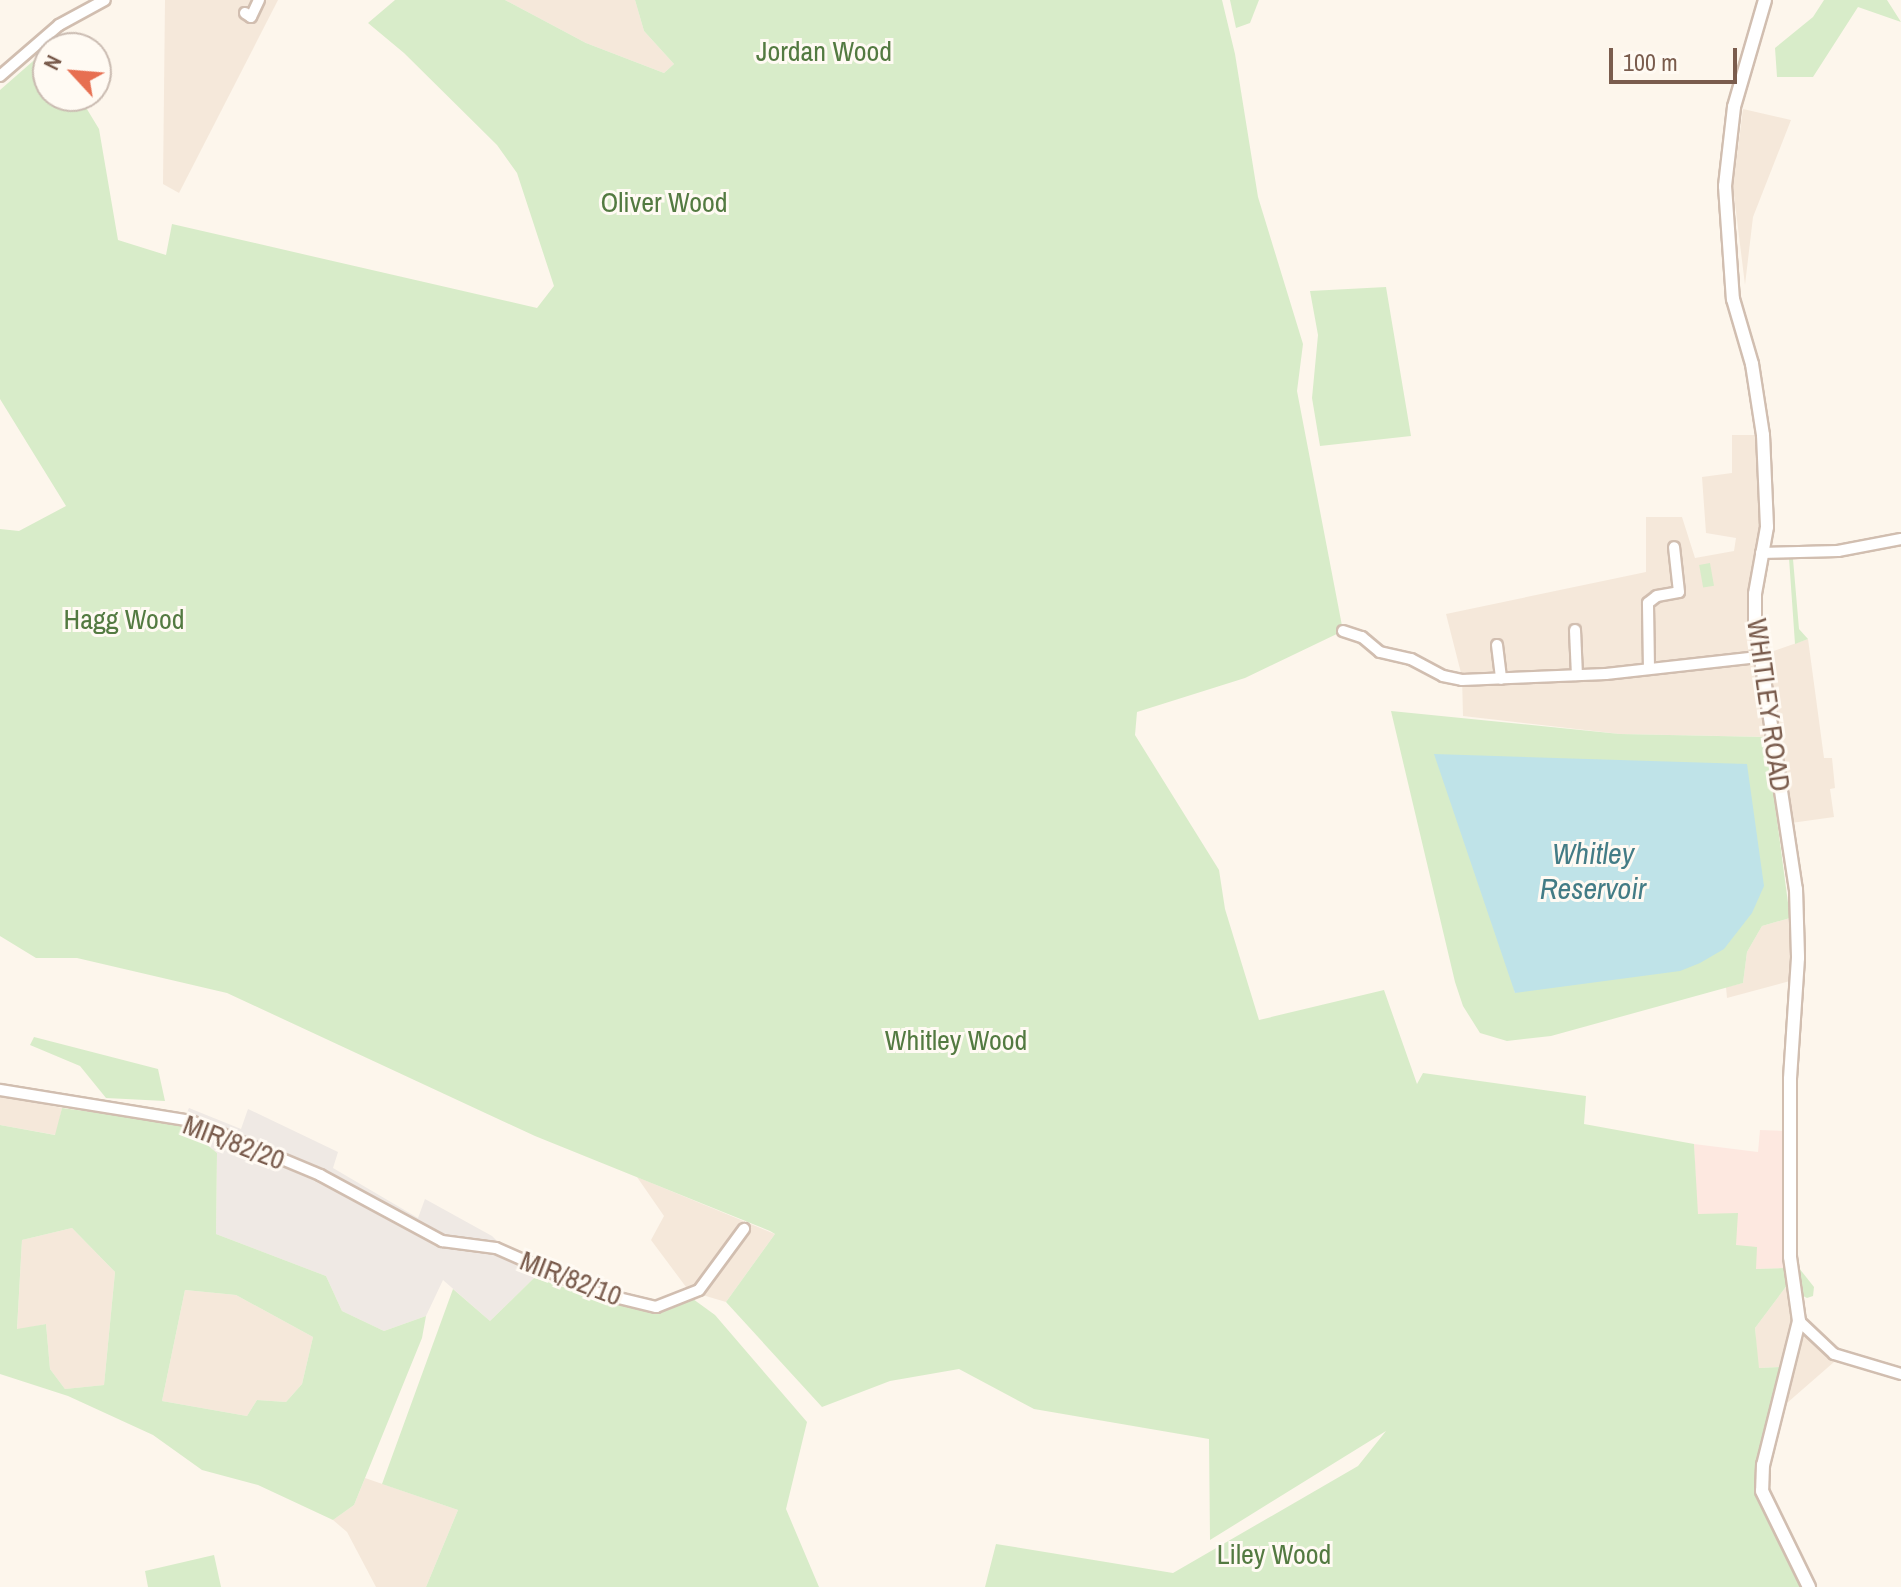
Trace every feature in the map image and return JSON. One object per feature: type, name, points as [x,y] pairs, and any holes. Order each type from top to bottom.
[{"type":"street","points":[[0,76],[59,25],[105,0]]},
{"type":"street","points":[[245,13],[251,17],[259,0]]},
{"type":"street","name":"WHITLEY ROAD","points":[[1765,0],[1734,107],[1725,186],[1733,299],[1752,364],[1768,482],[1767,527],[1755,594],[1758,657],[1796,889],[1798,958],[1790,1079],[1790,1257],[1799,1321]]},
{"type":"street","points":[[1761,553],[1838,551],[1901,539]]},
{"type":"street","points":[[1649,669],[1648,603],[1657,596],[1679,592],[1674,547]]},
{"type":"street","points":[[1575,630],[1577,675]]},
{"type":"street","points":[[1343,631],[1362,637],[1380,652],[1462,680],[1577,675],[1758,657]]},
{"type":"street","points":[[1497,645],[1501,679]]},
{"type":"street","name":"MIR/82/20","points":[[5,1091],[191,1121],[320,1175],[442,1241]]},
{"type":"street","name":"MIR/82/10","points":[[442,1241],[496,1248],[598,1293],[656,1307],[699,1290],[744,1229]]},
{"type":"street","points":[[1809,1587],[1762,1491],[1763,1465],[1799,1321],[1834,1354],[1901,1374]]},
{"type":"shaded area","points":[[165,0],[278,0],[179,193],[163,184]]},
{"type":"shaded area","points":[[505,0],[635,0],[644,31],[674,64],[664,73],[586,43]]},
{"type":"shaded area","points":[[1743,109],[1791,120],[1753,217],[1745,285],[1733,187]]},
{"type":"shaded area","points":[[1732,435],[1763,435],[1768,482],[1755,594],[1772,737],[1620,734],[1463,716],[1462,677],[1446,614],[1646,572],[1646,517],[1682,517],[1695,558],[1734,551],[1736,538],[1706,533],[1702,477],[1732,473]]},
{"type":"shaded area","points":[[1808,639],[1824,758],[1832,758],[1835,788],[1830,789],[1834,817],[1791,823],[1768,653]]},
{"type":"shaded area","points":[[1790,918],[1790,981],[1727,998],[1726,987],[1743,983],[1747,952],[1762,926]]},
{"type":"shaded area","points":[[0,1095],[62,1108],[56,1135],[0,1125]]},
{"type":"shaded area","points":[[189,1108],[241,1129],[248,1109],[338,1152],[333,1168],[418,1218],[425,1199],[492,1236],[534,1278],[490,1321],[443,1280],[426,1316],[384,1331],[342,1311],[326,1276],[216,1234],[217,1153],[182,1124]]},
{"type":"shaded area","points":[[1760,1130],[1784,1131],[1785,1268],[1755,1269],[1736,1245],[1697,1214],[1694,1144],[1758,1152]]},
{"type":"shaded area","points":[[637,1177],[775,1234],[726,1302],[689,1291],[651,1240],[664,1216]]},
{"type":"shaded area","points":[[72,1228],[115,1272],[104,1385],[65,1389],[50,1369],[46,1324],[17,1330],[22,1240]]},
{"type":"shaded area","points":[[1788,1284],[1791,1289],[1791,1324],[1782,1367],[1758,1368],[1755,1328]]},
{"type":"shaded area","points":[[185,1290],[236,1295],[313,1337],[302,1384],[286,1402],[257,1400],[247,1416],[162,1401]]},
{"type":"shaded area","points":[[1806,1335],[1834,1362],[1787,1403],[1797,1347]]},
{"type":"shaded area","points":[[365,1478],[458,1510],[426,1587],[376,1587],[347,1532],[333,1520],[354,1505]]},
{"type":"green space","points":[[395,0],[505,0],[586,43],[664,73],[674,64],[644,31],[635,0],[1222,0],[1235,54],[1258,197],[1303,344],[1297,391],[1343,631],[1245,678],[1137,712],[1135,735],[1219,870],[1225,909],[1259,1020],[1384,990],[1417,1084],[1423,1073],[1586,1096],[1584,1124],[1694,1144],[1698,1214],[1738,1213],[1736,1245],[1757,1247],[1756,1269],[1785,1268],[1788,1284],[1755,1328],[1759,1368],[1782,1367],[1755,1475],[1755,1495],[1802,1587],[985,1587],[996,1544],[1173,1573],[1358,1466],[1386,1431],[1210,1540],[1209,1439],[1034,1409],[959,1369],[890,1381],[822,1407],[726,1302],[775,1234],[770,1231],[535,1136],[227,993],[77,958],[36,958],[0,936],[0,529],[19,531],[66,506],[0,399],[0,90],[32,62],[32,112],[89,112],[99,129],[118,240],[166,255],[172,224],[537,308],[554,286],[517,173],[497,145],[404,53],[368,23]]},
{"type":"green space","points":[[1230,0],[1259,0],[1250,23],[1236,28]]},
{"type":"green space","points":[[1824,0],[1887,0],[1901,22],[1858,7],[1813,77],[1777,77],[1775,48],[1813,17]]},
{"type":"green space","points":[[1386,287],[1411,436],[1320,446],[1312,398],[1318,335],[1310,291]]},
{"type":"green space","points":[[1789,558],[1793,559],[1799,629],[1808,639],[1795,644]]},
{"type":"green space","points":[[1710,563],[1714,586],[1703,588],[1699,565]]},
{"type":"green space","name":"Whitley Reservoir","points":[[1391,711],[1620,734],[1766,737],[1790,918],[1762,926],[1747,952],[1743,983],[1551,1036],[1507,1041],[1480,1033],[1463,1006]],"holes":[[[1764,886],[1515,993],[1512,979]]]},
{"type":"green space","points":[[34,1037],[158,1069],[165,1101],[106,1098],[80,1066],[30,1045]]},
{"type":"green space","points":[[62,1108],[182,1124],[217,1153],[216,1234],[326,1276],[342,1311],[384,1331],[426,1316],[422,1338],[354,1505],[333,1520],[258,1485],[202,1470],[153,1435],[68,1396],[0,1374],[0,1125],[55,1135]],"holes":[[[72,1228],[115,1272],[104,1385],[65,1389],[50,1369],[46,1324],[17,1329],[22,1240]],[[185,1290],[236,1295],[313,1337],[302,1384],[286,1402],[257,1400],[247,1416],[162,1401]]]},
{"type":"green space","points":[[1795,1263],[1814,1287],[1813,1296],[1807,1298],[1799,1294]]},
{"type":"green space","points":[[534,1278],[600,1298],[660,1311],[693,1299],[715,1315],[807,1422],[786,1509],[819,1587],[426,1587],[458,1510],[382,1484],[453,1289],[490,1321]]},
{"type":"green space","points":[[214,1555],[221,1587],[148,1587],[145,1571]]},
{"type":"water","name":"Whitley Reservoir","points":[[1434,754],[1747,764],[1764,886],[1752,913],[1724,949],[1680,971],[1515,993]]},
{"type":"park label","name":"Jordan Wood","points":[[824,51]]},
{"type":"park label","name":"Oliver Wood","points":[[664,202]]},
{"type":"park label","name":"Hagg Wood","points":[[124,619]]},
{"type":"park label","name":"Whitley Wood","points":[[956,1040]]},
{"type":"park label","name":"Liley Wood","points":[[1274,1554]]}]
